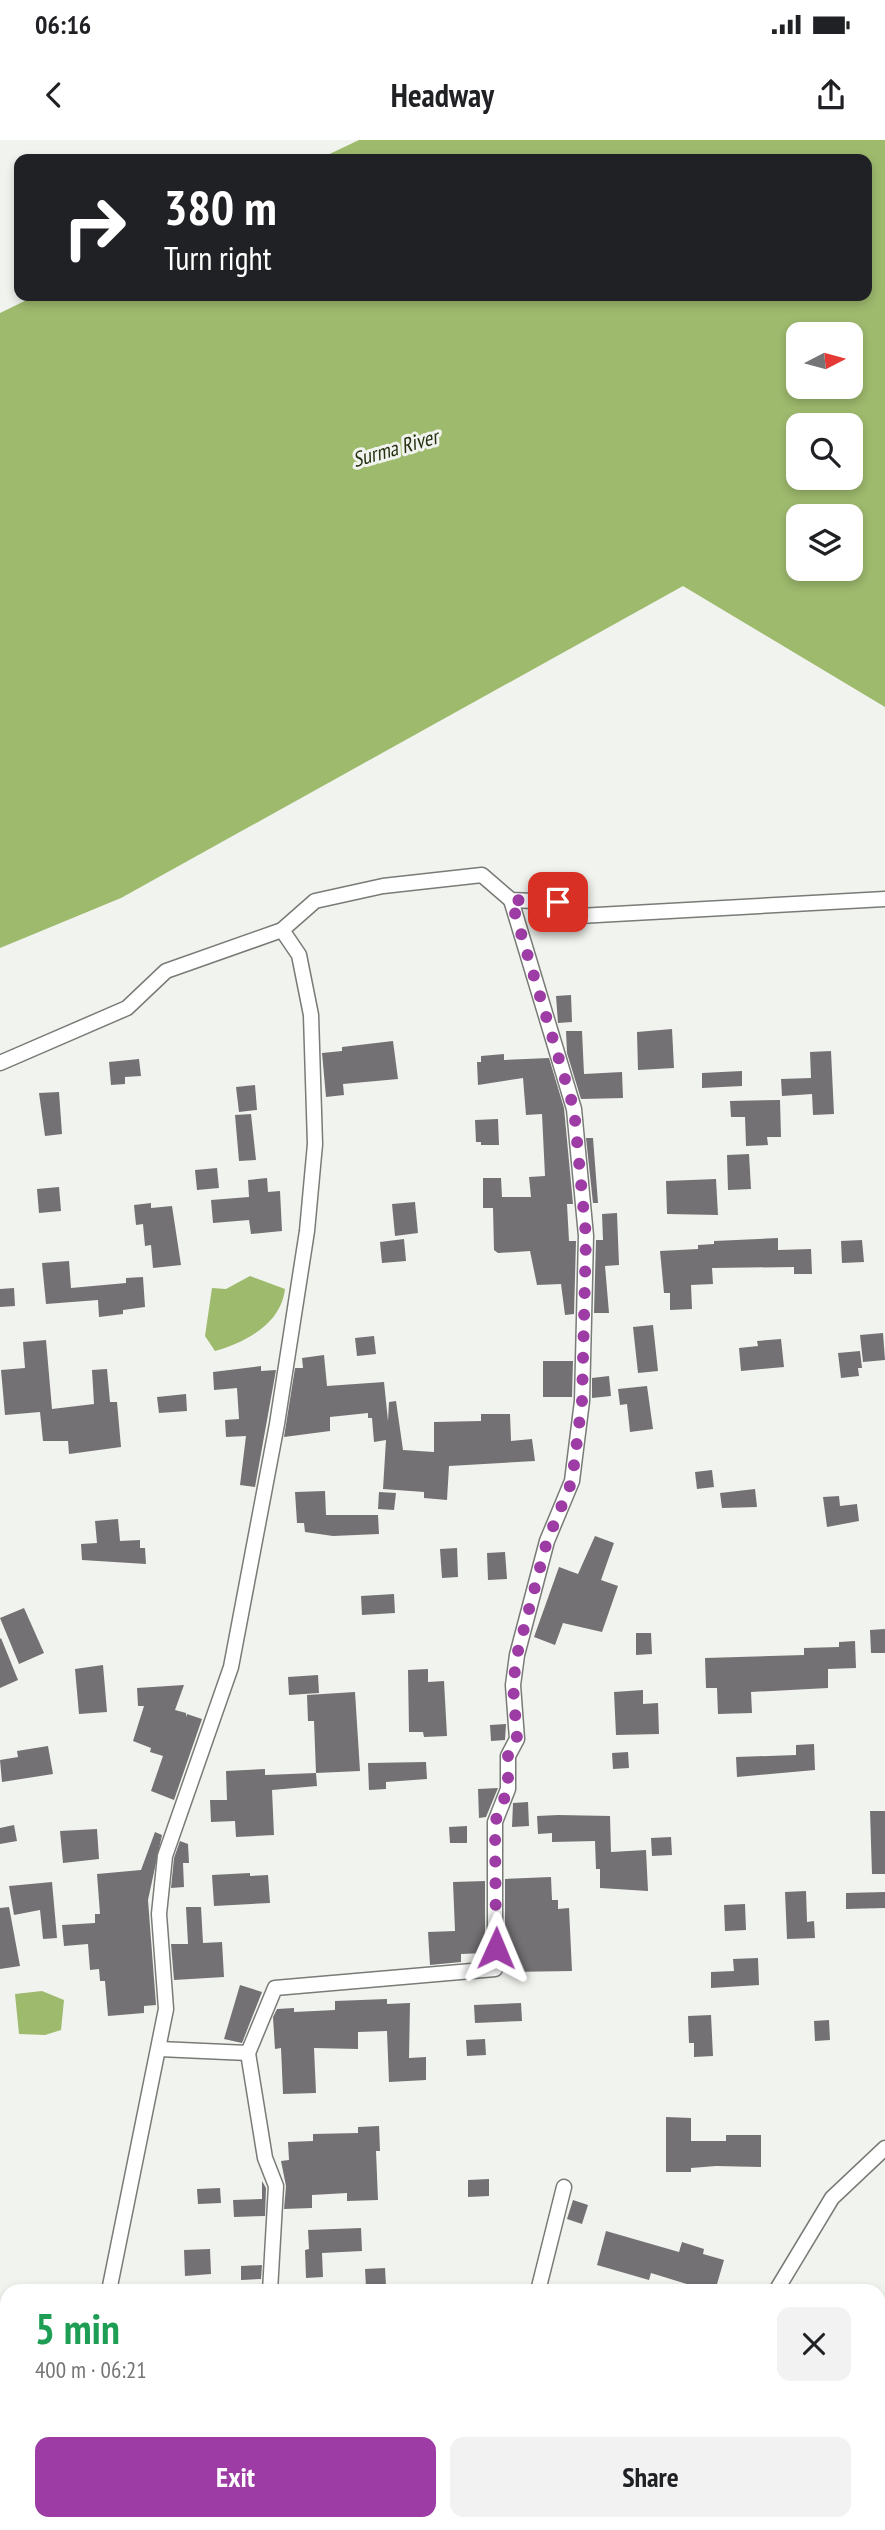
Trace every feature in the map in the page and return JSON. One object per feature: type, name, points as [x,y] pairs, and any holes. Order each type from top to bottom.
[{"type":"street","points":[[0,1063],[127,1008],[166,971],[282,930],[315,901],[383,886],[482,875],[511,900],[574,1109],[586,1236],[582,1401],[572,1481],[547,1541],[517,1655],[513,1685],[517,1739],[508,1756],[508,1789],[495,1822],[495,1969],[275,1988],[248,2053],[265,2158],[276,2186],[270,2284]]},
{"type":"street","points":[[511,900],[558,902],[579,916],[885,899]]},
{"type":"street","points":[[110,2284],[166,2008],[159,1914],[165,1856],[231,1667],[277,1424],[307,1231],[315,1144],[311,1015],[299,955],[282,930]]},
{"type":"street","points":[[159,2049],[248,2053]]},
{"type":"street","points":[[780,2284],[832,2198],[885,2148]]},
{"type":"street","points":[[540,2284],[564,2187]]},
{"type":"water","name":"Surma River","points":[[359,140],[885,140],[885,707],[683,586],[121,898],[0,948],[0,313],[25,301],[872,301],[872,154],[330,154]]},
{"type":"water","points":[[250,1276],[285,1289],[277,1312],[250,1337],[215,1351],[205,1336],[212,1288],[226,1289]]},
{"type":"water","points":[[42,1991],[64,2000],[61,2030],[45,2035],[19,2034],[15,1994]]},
{"type":"building","points":[[571,995],[572,1022],[558,1023],[556,996]]},
{"type":"building","points":[[672,1029],[674,1068],[638,1070],[637,1032]]},
{"type":"building","points":[[566,1031],[582,1031],[584,1074],[622,1072],[623,1098],[581,1099],[567,1053]]},
{"type":"building","points":[[393,1041],[398,1079],[343,1084],[344,1095],[326,1097],[322,1053],[342,1051],[342,1047]]},
{"type":"building","points":[[831,1051],[834,1114],[813,1115],[812,1094],[782,1096],[781,1079],[811,1078],[810,1052]]},
{"type":"building","points":[[504,1054],[504,1060],[549,1058],[564,1108],[573,1204],[567,1204],[569,1241],[576,1241],[574,1314],[565,1315],[561,1284],[537,1285],[530,1251],[498,1253],[494,1250],[493,1208],[483,1208],[483,1178],[501,1178],[502,1197],[531,1197],[529,1177],[545,1176],[542,1114],[526,1115],[523,1078],[478,1085],[477,1062],[481,1062],[481,1056]]},
{"type":"building","points":[[139,1059],[141,1076],[125,1077],[125,1084],[111,1085],[109,1062]]},
{"type":"building","points":[[742,1071],[742,1086],[702,1088],[702,1073]]},
{"type":"building","points":[[255,1085],[257,1110],[239,1112],[236,1087]]},
{"type":"building","points":[[59,1092],[62,1134],[45,1136],[39,1093]]},
{"type":"building","points":[[780,1100],[781,1137],[767,1137],[768,1145],[746,1146],[745,1117],[731,1117],[730,1101]]},
{"type":"building","points":[[251,1114],[256,1160],[239,1161],[235,1115]]},
{"type":"building","points":[[498,1119],[499,1145],[481,1145],[481,1142],[476,1142],[475,1120]]},
{"type":"building","points":[[586,1138],[593,1138],[598,1203],[593,1203]]},
{"type":"building","points":[[749,1154],[751,1189],[728,1190],[727,1155]]},
{"type":"building","points":[[217,1168],[219,1188],[197,1190],[195,1170]]},
{"type":"building","points":[[267,1178],[268,1192],[280,1191],[282,1231],[251,1234],[249,1220],[213,1223],[211,1200],[249,1197],[248,1180]]},
{"type":"building","points":[[716,1179],[718,1215],[667,1214],[666,1181]]},
{"type":"building","points":[[59,1187],[61,1211],[39,1213],[37,1189]]},
{"type":"building","points":[[415,1202],[418,1233],[395,1236],[392,1204]]},
{"type":"building","points":[[151,1203],[151,1208],[172,1206],[181,1265],[153,1268],[151,1245],[145,1246],[143,1224],[136,1225],[134,1205]]},
{"type":"building","points":[[617,1213],[619,1265],[605,1266],[609,1313],[594,1313],[596,1240],[603,1240],[602,1214]]},
{"type":"building","points":[[778,1238],[778,1250],[811,1249],[812,1274],[794,1274],[794,1267],[712,1268],[713,1284],[691,1285],[692,1309],[670,1310],[670,1293],[664,1293],[660,1251],[698,1249],[698,1245],[714,1244],[714,1241]]},
{"type":"building","points":[[404,1239],[406,1261],[382,1263],[380,1242]]},
{"type":"building","points":[[862,1240],[864,1262],[842,1263],[841,1241]]},
{"type":"building","points":[[69,1261],[71,1288],[126,1283],[126,1278],[143,1277],[145,1307],[123,1310],[123,1314],[99,1317],[98,1300],[46,1304],[42,1263]]},
{"type":"building","points":[[14,1288],[15,1306],[0,1307],[0,1289]]},
{"type":"building","points":[[653,1325],[658,1371],[638,1373],[633,1327]]},
{"type":"building","points":[[883,1333],[885,1360],[863,1362],[860,1335]]},
{"type":"building","points":[[374,1336],[376,1354],[357,1356],[355,1338]]},
{"type":"building","points":[[781,1339],[784,1367],[741,1371],[739,1348],[758,1346],[757,1341]]},
{"type":"building","points":[[46,1340],[52,1409],[94,1404],[92,1370],[107,1369],[110,1402],[117,1402],[121,1447],[69,1454],[68,1441],[43,1441],[40,1412],[5,1415],[1,1370],[25,1368],[23,1342]]},
{"type":"building","points":[[860,1351],[862,1368],[858,1368],[859,1376],[841,1378],[838,1353]]},
{"type":"building","points":[[324,1355],[327,1386],[384,1382],[388,1421],[389,1402],[396,1401],[403,1450],[434,1452],[434,1422],[481,1421],[481,1414],[510,1414],[511,1441],[532,1439],[535,1461],[449,1466],[447,1500],[424,1498],[424,1492],[383,1489],[386,1440],[374,1442],[372,1418],[368,1418],[368,1413],[330,1417],[330,1431],[284,1437],[295,1368],[303,1368],[302,1358]]},
{"type":"building","points":[[543,1361],[573,1361],[572,1397],[543,1397]]},
{"type":"building","points":[[261,1366],[261,1371],[276,1370],[255,1487],[240,1485],[246,1436],[226,1437],[225,1420],[239,1419],[237,1388],[214,1390],[213,1372]]},
{"type":"building","points":[[609,1376],[611,1396],[592,1398],[592,1378]]},
{"type":"building","points":[[647,1386],[653,1429],[630,1432],[627,1404],[620,1405],[618,1389]]},
{"type":"building","points":[[186,1394],[187,1411],[159,1413],[157,1397]]},
{"type":"building","points":[[712,1470],[714,1487],[697,1489],[695,1472]]},
{"type":"building","points":[[755,1489],[757,1507],[722,1508],[720,1493]]},
{"type":"building","points":[[325,1491],[326,1515],[378,1515],[379,1534],[333,1536],[305,1532],[304,1523],[297,1523],[295,1492]]},
{"type":"building","points":[[379,1492],[396,1493],[394,1510],[378,1509]]},
{"type":"building","points":[[839,1496],[840,1506],[857,1504],[859,1521],[827,1527],[823,1497]]},
{"type":"building","points":[[118,1519],[120,1541],[140,1540],[140,1548],[145,1548],[146,1564],[82,1560],[81,1544],[97,1543],[95,1521]]},
{"type":"building","points":[[595,1536],[614,1543],[601,1580],[618,1586],[602,1632],[563,1623],[555,1645],[534,1637],[559,1567],[578,1574]]},
{"type":"building","points":[[457,1548],[458,1577],[442,1578],[440,1549]]},
{"type":"building","points":[[505,1552],[507,1579],[488,1580],[487,1553]]},
{"type":"building","points":[[394,1594],[395,1613],[362,1615],[361,1596]]},
{"type":"building","points":[[24,1608],[44,1653],[19,1664],[0,1618]]},
{"type":"building","points":[[885,1629],[885,1653],[871,1653],[870,1630]]},
{"type":"building","points":[[636,1633],[651,1633],[652,1654],[636,1655]]},
{"type":"building","points":[[0,1639],[18,1680],[0,1688]]},
{"type":"building","points":[[855,1641],[856,1668],[828,1669],[828,1688],[751,1692],[752,1713],[718,1714],[717,1688],[706,1688],[705,1658],[804,1655],[804,1648],[839,1647],[839,1642]]},
{"type":"building","points":[[103,1665],[107,1712],[79,1714],[75,1669]]},
{"type":"building","points":[[428,1669],[428,1682],[444,1681],[447,1736],[424,1737],[423,1732],[409,1732],[408,1670]]},
{"type":"building","points":[[318,1675],[319,1693],[289,1695],[288,1677]]},
{"type":"building","points":[[184,1685],[175,1710],[186,1713],[186,1717],[187,1714],[202,1719],[174,1800],[151,1791],[163,1756],[150,1752],[151,1748],[133,1741],[144,1706],[138,1706],[137,1688]]},
{"type":"building","points":[[643,1690],[643,1704],[658,1703],[659,1734],[616,1735],[614,1692]]},
{"type":"building","points":[[355,1692],[360,1771],[316,1773],[314,1721],[308,1721],[307,1695]]},
{"type":"building","points":[[506,1724],[505,1740],[491,1741],[490,1725]]},
{"type":"building","points":[[814,1744],[815,1770],[737,1777],[736,1757],[796,1755],[796,1745]]},
{"type":"building","points":[[48,1746],[53,1774],[2,1782],[0,1760],[18,1757],[17,1751]]},
{"type":"building","points":[[628,1752],[629,1768],[613,1769],[612,1753]]},
{"type":"building","points":[[426,1762],[427,1779],[386,1782],[386,1789],[369,1790],[368,1763]]},
{"type":"building","points":[[265,1769],[265,1775],[316,1773],[317,1786],[272,1790],[274,1835],[236,1837],[235,1821],[211,1822],[210,1800],[227,1800],[226,1771]]},
{"type":"building","points":[[498,1788],[486,1817],[479,1818],[478,1789]]},
{"type":"building","points":[[528,1802],[529,1826],[512,1827],[513,1803]]},
{"type":"building","points":[[870,1811],[885,1811],[885,1874],[872,1874]]},
{"type":"building","points":[[537,1816],[610,1816],[611,1852],[646,1850],[648,1891],[600,1888],[595,1841],[552,1842],[552,1833],[538,1834]]},
{"type":"building","points":[[14,1825],[17,1841],[0,1844],[0,1828]]},
{"type":"building","points":[[467,1826],[467,1843],[450,1843],[449,1827]]},
{"type":"building","points":[[97,1829],[99,1859],[63,1863],[60,1831]]},
{"type":"building","points":[[155,1832],[162,1835],[148,1900],[156,2005],[144,2006],[144,2013],[108,2016],[105,1981],[100,1981],[99,1969],[90,1970],[88,1944],[64,1946],[62,1925],[95,1923],[95,1914],[100,1914],[97,1874],[141,1870]]},
{"type":"building","points":[[671,1837],[672,1855],[652,1856],[651,1838]]},
{"type":"building","points":[[180,1841],[188,1844],[189,1863],[183,1863],[184,1887],[171,1888],[174,1858]]},
{"type":"building","points":[[250,1873],[250,1876],[268,1875],[270,1903],[214,1906],[212,1875]]},
{"type":"building","points":[[551,1877],[552,1900],[558,1900],[558,1909],[569,1908],[572,1971],[510,1972],[509,1952],[505,1952],[505,1879]]},
{"type":"building","points":[[485,1881],[485,1953],[461,1954],[461,1962],[430,1965],[428,1932],[455,1931],[453,1882]]},
{"type":"building","points":[[52,1882],[57,1938],[43,1939],[40,1910],[14,1915],[9,1886]]},
{"type":"building","points":[[806,1891],[807,1922],[814,1921],[815,1938],[787,1939],[785,1892]]},
{"type":"building","points":[[885,1892],[885,1908],[846,1909],[846,1893]]},
{"type":"building","points":[[745,1904],[746,1930],[725,1931],[724,1905]]},
{"type":"building","points":[[9,1907],[20,1966],[0,1969],[0,1908]]},
{"type":"building","points":[[186,1907],[201,1907],[203,1943],[222,1942],[224,1977],[174,1980],[171,1944],[188,1944]]},
{"type":"building","points":[[758,1958],[759,1985],[711,1988],[711,1972],[734,1971],[733,1959]]},
{"type":"building","points":[[240,1985],[262,1992],[242,2043],[224,2039]]},
{"type":"building","points":[[387,1999],[387,2004],[410,2003],[409,2058],[426,2057],[426,2080],[389,2082],[387,2031],[358,2032],[358,2049],[314,2048],[316,2093],[283,2094],[281,2048],[275,2049],[273,2017],[277,2009],[294,2008],[294,2012],[335,2010],[335,2001]]},
{"type":"building","points":[[521,2003],[522,2021],[475,2023],[474,2005]]},
{"type":"building","points":[[711,2015],[713,2056],[694,2057],[694,2043],[689,2043],[688,2016]]},
{"type":"building","points":[[829,2020],[830,2040],[815,2041],[814,2021]]},
{"type":"building","points":[[485,2039],[486,2055],[467,2056],[466,2040]]},
{"type":"building","points":[[666,2117],[691,2118],[691,2141],[726,2141],[726,2135],[761,2135],[761,2167],[716,2166],[691,2168],[691,2172],[666,2172]]},
{"type":"building","points":[[379,2126],[380,2151],[376,2151],[378,2200],[347,2201],[347,2193],[312,2195],[312,2208],[284,2209],[286,2186],[281,2161],[289,2160],[288,2142],[313,2141],[313,2134],[358,2133],[358,2127]]},
{"type":"building","points":[[489,2179],[489,2196],[468,2197],[468,2180]]},
{"type":"building","points":[[262,2181],[266,2188],[265,2216],[234,2217],[233,2200],[262,2199]]},
{"type":"building","points":[[220,2188],[221,2203],[198,2204],[197,2189]]},
{"type":"building","points":[[573,2200],[588,2205],[582,2224],[567,2219]]},
{"type":"building","points":[[361,2228],[362,2251],[322,2253],[323,2277],[306,2278],[305,2250],[309,2249],[308,2230]]},
{"type":"building","points":[[606,2231],[679,2252],[682,2242],[704,2249],[703,2254],[724,2260],[717,2284],[687,2284],[651,2273],[649,2280],[597,2265]]},
{"type":"building","points":[[210,2249],[211,2274],[185,2276],[184,2250]]},
{"type":"building","points":[[262,2265],[261,2279],[241,2280],[241,2266]]},
{"type":"building","points":[[385,2268],[386,2284],[366,2284],[365,2269]]},
{"type":"route","points":[[496,1948],[495,1822],[508,1789],[508,1756],[517,1739],[513,1685],[517,1655],[547,1541],[572,1481],[582,1401],[586,1236],[574,1109],[511,900],[558,902]]}]
